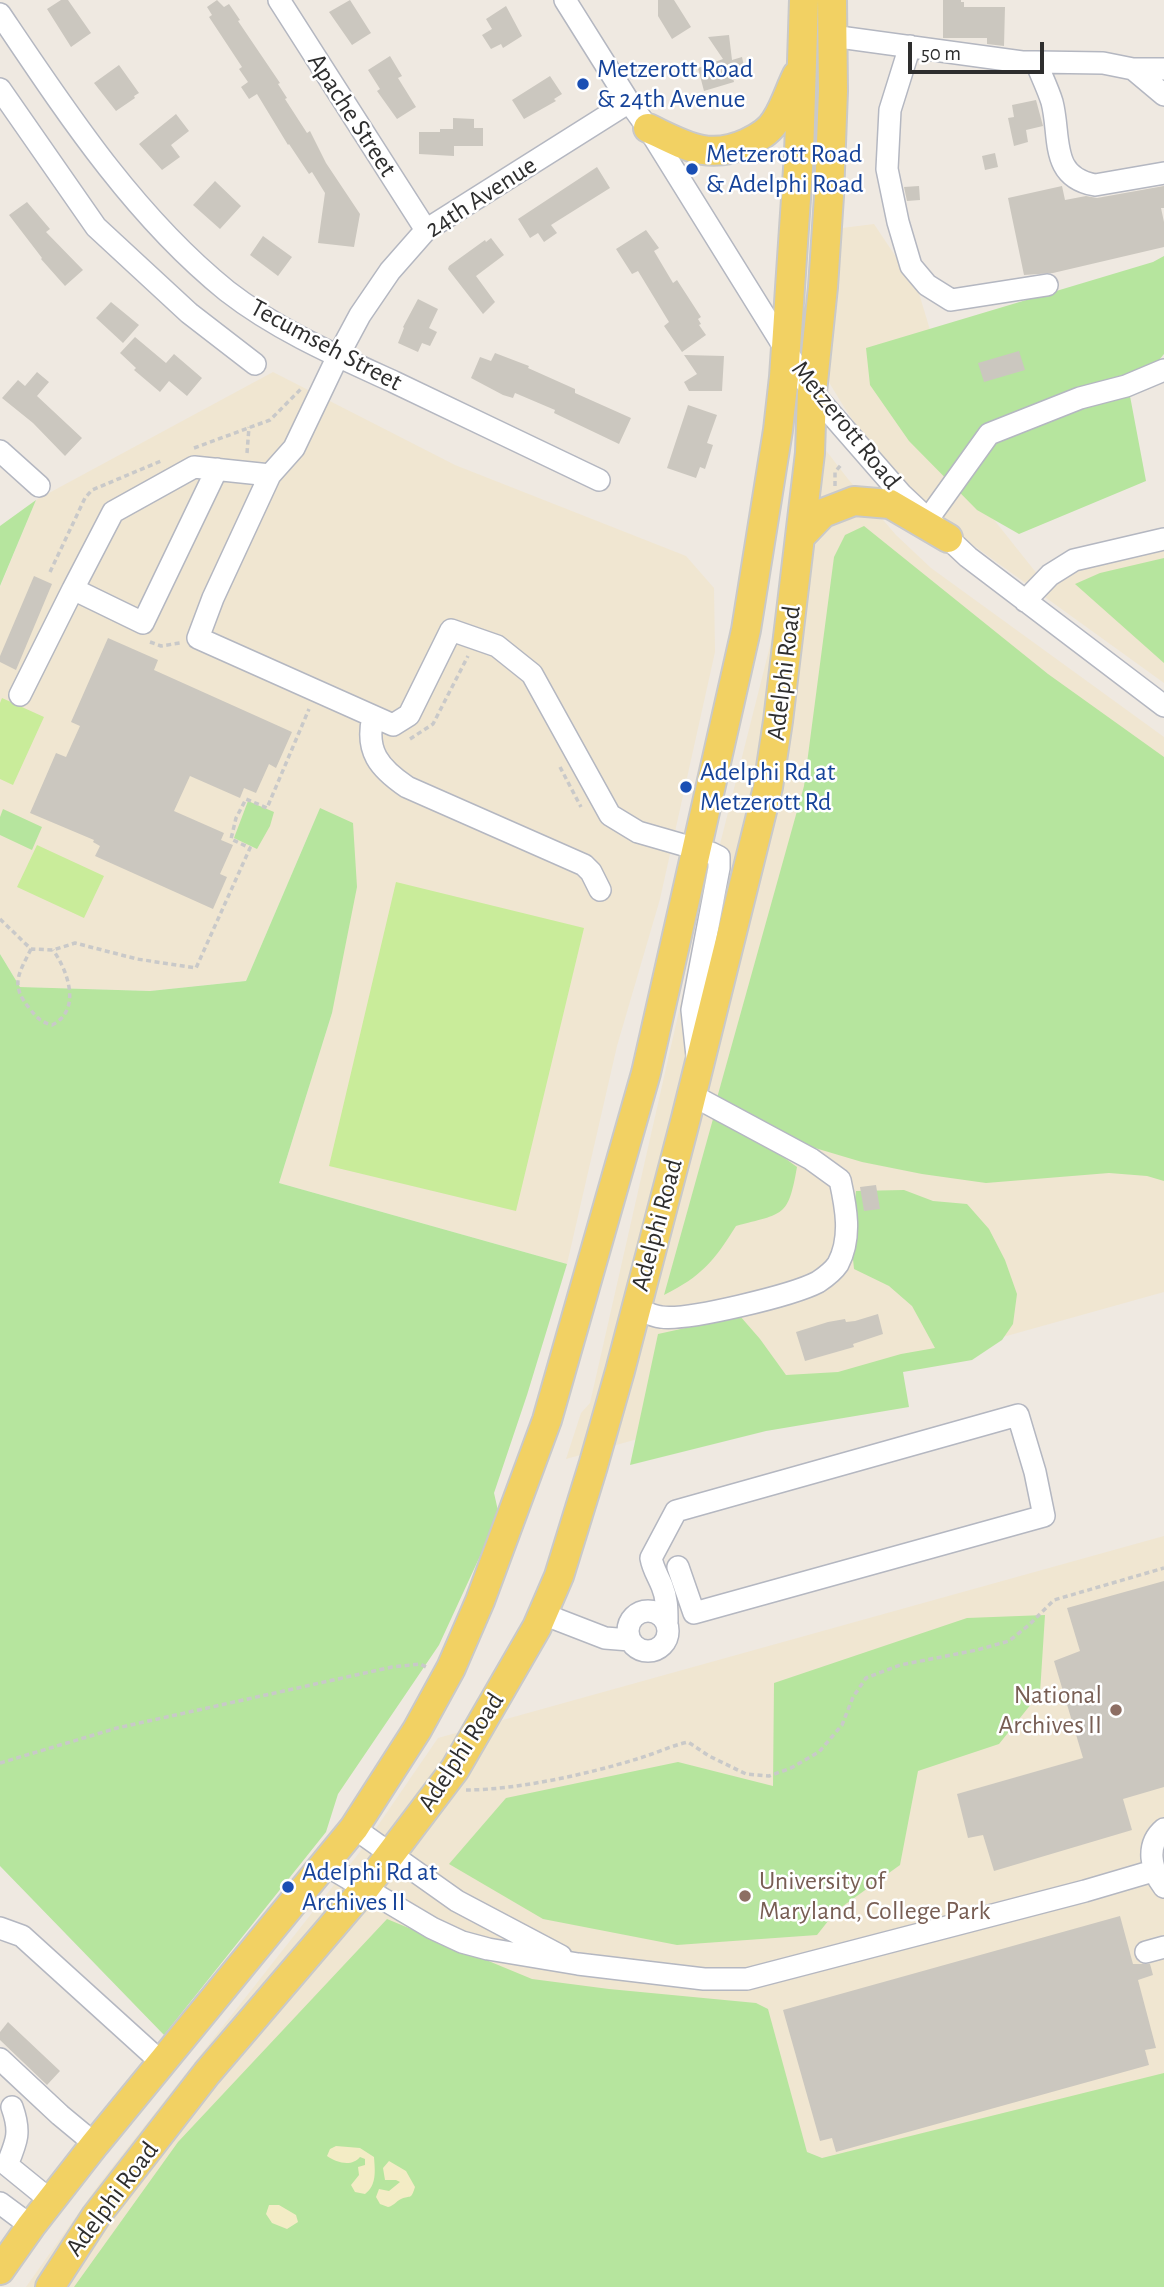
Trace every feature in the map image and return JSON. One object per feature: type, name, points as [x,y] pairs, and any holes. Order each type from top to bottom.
[{"type":"main road","name":"Adelphi Road","points":[[0,2270],[50,2200],[354,1828],[417,1730],[447,1675],[480,1601],[547,1420],[646,1073],[746,630],[778,430],[786,352],[799,154],[804,0]]},
{"type":"main road","name":"Adelphi Road","points":[[50,2287],[96,2216],[207,2073],[365,1888],[455,1769],[543,1614],[559,1576],[593,1466],[635,1308],[768,787],[810,453],[812,392],[823,287],[832,104],[832,0]]},
{"type":"main road","points":[[648,128],[680,143],[706,151],[734,149],[759,138],[776,122],[802,62]]},
{"type":"main road","points":[[800,537],[823,513],[854,501],[890,504],[938,528]]},
{"type":"street","name":"Apache Street","points":[[279,0],[426,230]]},
{"type":"street","name":"Metzerott Road","points":[[565,0],[812,392],[901,494],[968,557],[1164,706]]},
{"type":"street","name":"Tecumseh Street","points":[[0,14],[73,120],[155,222],[228,291],[268,320],[338,356],[599,480]]},
{"type":"street","points":[[832,36],[1022,62],[1103,63],[1133,69],[1164,69]]},
{"type":"street","points":[[911,46],[890,110],[887,169],[911,266],[928,285],[951,299],[1047,285]]},
{"type":"street","points":[[1036,62],[1052,104],[1059,154],[1074,178],[1095,186],[1164,173]]},
{"type":"street","points":[[1133,69],[1164,95]]},
{"type":"street","name":"Tecumseh Street","points":[[0,89],[96,227],[189,313],[255,364]]},
{"type":"street","name":"24th Avenue","points":[[373,717],[198,638],[213,598],[270,475],[294,448],[360,315],[390,271],[426,230],[629,102]]},
{"type":"street","points":[[938,528],[989,434],[1080,398],[1126,386],[1164,370]]},
{"type":"street","points":[[0,451],[39,486]]},
{"type":"street","points":[[20,695],[113,512],[194,467],[270,475]]},
{"type":"street","points":[[73,589],[143,623],[217,469]]},
{"type":"street","points":[[1026,601],[1050,575],[1073,560],[1164,539]]},
{"type":"street","points":[[600,890],[584,864],[416,791],[390,775],[376,756],[370,741],[373,717],[393,725],[409,715],[451,631],[497,646],[531,674],[610,815],[638,832],[712,853],[719,858],[692,1010],[695,1081],[840,1180],[847,1212],[845,1244],[837,1266],[819,1281],[734,1307],[679,1316],[661,1317],[635,1308]]},
{"type":"street","points":[[543,1614],[605,1639],[630,1640],[642,1650],[657,1649],[667,1638],[669,1630],[659,1617],[648,1586],[654,1573],[651,1558],[676,1511],[1018,1415],[1035,1472],[1044,1516],[694,1613],[678,1567]]},
{"type":"street","points":[[630,1640],[628,1626],[634,1617],[642,1612],[659,1617]]},
{"type":"street","points":[[354,1828],[457,1901],[578,1964]]},
{"type":"street","points":[[324,1864],[432,1928],[462,1942],[512,1954],[578,1964],[704,1979],[747,1979],[1085,1891],[1158,1879],[1151,1852],[1158,1834],[1164,1829]]},
{"type":"street","points":[[0,1928],[22,1936],[161,2062]]},
{"type":"street","points":[[0,2059],[95,2144]]},
{"type":"street","points":[[12,2107],[18,2125],[15,2146],[7,2165],[50,2200]]},
{"type":"street","points":[[0,2203],[31,2226]]},
{"type":"path","points":[[247,472],[249,427]]},
{"type":"path","points":[[831,469],[835,472],[841,465]]},
{"type":"path","points":[[402,742],[419,735],[433,724],[475,640]]},
{"type":"path","points":[[0,919],[31,948],[53,950],[75,943],[137,958],[196,968],[250,848],[231,839],[236,818],[246,799],[267,808],[309,709]]},
{"type":"path","points":[[31,948],[18,975],[19,995],[41,1023],[52,1025],[61,1021],[69,1004],[69,980],[63,963],[53,950]]},
{"type":"path","points":[[439,1790],[481,1790],[589,1771],[638,1759],[688,1742],[709,1756],[746,1774],[769,1776],[791,1768],[819,1752],[842,1724],[853,1697],[866,1678],[900,1665],[1009,1641],[1054,1600],[1164,1568]]},
{"type":"path","points":[[0,1763],[117,1728],[391,1667],[420,1664],[447,1675]]},
{"type":"shaded area","points":[[874,224],[918,290],[983,506],[1038,575],[1164,532],[1164,683],[952,530],[924,506],[862,434],[844,407],[827,379],[818,231]]},
{"type":"shaded area","points":[[273,372],[455,465],[686,556],[714,588],[715,652],[660,899],[617,1046],[567,1264],[279,1183],[332,1013],[320,808],[246,981],[150,991],[20,987],[0,954],[0,587],[36,500]]},
{"type":"shaded area","points":[[821,444],[896,535],[931,568],[1164,737],[1164,1292],[566,1459],[581,1413],[590,1403],[689,967]]},
{"type":"shaded area","name":"University of Maryland, College Park","points":[[1164,1536],[1164,2287],[26,2287],[99,2184],[359,1853],[438,1738]]},
{"type":"green space","points":[[1164,256],[1164,354],[1130,396],[1146,481],[1019,534],[977,510],[909,441],[870,385],[866,348],[1153,262]]},
{"type":"green space","points":[[36,500],[0,586],[0,526]]},
{"type":"green space","points":[[864,526],[1048,674],[1164,757],[1164,1181],[1147,1176],[1109,1173],[986,1183],[922,1174],[862,1162],[815,1148],[717,1098],[804,786],[834,557],[845,535]]},
{"type":"green space","points":[[1164,558],[1164,663],[1075,584],[1100,573]]},
{"type":"green space","points":[[2,698],[44,717],[13,785],[0,779]]},
{"type":"green space","points":[[248,801],[274,812],[270,826],[257,849],[234,838]]},
{"type":"green space","points":[[320,808],[353,823],[357,887],[332,1013],[279,1183],[567,1264],[494,1493],[499,1515],[439,1645],[338,1794],[326,1832],[164,2035],[0,1866],[0,954],[20,987],[150,991],[246,981]]},
{"type":"green space","points":[[3,809],[42,827],[32,850],[0,835]]},
{"type":"green space","points":[[37,845],[104,876],[84,918],[17,887]]},
{"type":"green space","points":[[396,882],[584,928],[516,1211],[329,1166]]},
{"type":"green space","points":[[713,1119],[764,1143],[797,1167],[794,1184],[781,1211],[736,1226],[721,1249],[698,1274],[664,1295]]},
{"type":"green space","points":[[904,1190],[933,1201],[967,1204],[989,1229],[1005,1260],[1017,1294],[1013,1324],[1002,1340],[972,1360],[903,1372],[909,1407],[766,1431],[630,1465],[658,1334],[740,1316],[786,1375],[838,1372],[901,1354],[935,1348],[912,1306],[889,1286],[854,1269],[851,1239],[856,1191]]},
{"type":"green space","points":[[1045,1615],[1040,1693],[999,1744],[918,1771],[900,1865],[836,1911],[817,1935],[677,1945],[543,1919],[449,1864],[506,1798],[678,1762],[773,1786],[774,1683],[967,1618]]},
{"type":"green space","points":[[387,1919],[532,1979],[756,2003],[768,2009],[807,2152],[822,2158],[1164,2073],[1164,2287],[74,2287],[178,2142]]},
{"type":"sand","points":[[336,2146],[360,2148],[374,2157],[373,2182],[365,2194],[355,2192],[351,2185],[359,2175],[358,2167],[365,2165],[365,2159],[360,2157],[349,2163],[335,2161],[327,2156],[330,2149]]},
{"type":"sand","points":[[389,2161],[406,2171],[415,2187],[413,2194],[388,2207],[380,2204],[376,2197],[379,2189],[389,2191],[400,2182],[385,2180],[383,2168]]},
{"type":"sand","points":[[269,2205],[279,2205],[296,2215],[298,2222],[287,2229],[272,2223],[266,2214]]},
{"type":"building","points":[[61,0],[68,0],[91,33],[71,47],[47,9]]},
{"type":"building","points":[[217,0],[224,7],[229,4],[240,20],[238,21],[280,83],[278,84],[287,98],[285,99],[307,133],[310,131],[326,163],[360,214],[354,247],[318,243],[325,193],[312,172],[309,174],[288,145],[257,94],[249,99],[241,87],[248,82],[239,69],[242,67],[209,17],[212,15],[207,7]]},
{"type":"building","points":[[350,0],[371,33],[352,45],[329,12]]},
{"type":"building","points":[[658,0],[674,0],[691,27],[672,39],[658,16]]},
{"type":"building","points":[[943,0],[961,0],[964,7],[1005,7],[1004,46],[987,44],[987,38],[943,38]]},
{"type":"building","points":[[506,6],[522,36],[503,48],[501,44],[491,49],[482,35],[492,29],[486,19]]},
{"type":"building","points":[[729,35],[732,60],[742,57],[745,71],[732,74],[734,82],[704,91],[698,68],[723,59],[708,37]]},
{"type":"building","points":[[390,56],[402,76],[398,78],[416,107],[397,119],[377,91],[380,89],[368,70]]},
{"type":"building","points":[[119,65],[139,93],[116,111],[94,83]]},
{"type":"building","points":[[550,76],[562,94],[554,99],[556,101],[524,119],[512,100]]},
{"type":"building","points":[[1036,100],[1043,126],[1026,130],[1028,142],[1014,146],[1008,118],[1014,117],[1012,105]]},
{"type":"building","points":[[176,114],[189,131],[171,145],[180,157],[162,170],[139,144]]},
{"type":"building","points":[[453,118],[474,119],[474,128],[483,128],[483,146],[454,146],[454,156],[419,154],[419,132],[453,129]]},
{"type":"building","points":[[995,153],[998,167],[985,170],[982,156]]},
{"type":"building","points":[[597,167],[610,188],[551,225],[557,233],[544,242],[538,233],[530,238],[518,219]]},
{"type":"building","points":[[215,181],[241,206],[220,229],[193,205]]},
{"type":"building","points":[[919,186],[920,200],[907,201],[904,187]]},
{"type":"building","points":[[1062,186],[1065,200],[1086,196],[1097,198],[1164,186],[1164,208],[1161,208],[1164,247],[1053,273],[1024,275],[1008,198]]},
{"type":"building","points":[[27,202],[50,229],[46,232],[83,270],[65,286],[41,259],[9,215]]},
{"type":"building","points":[[646,230],[659,248],[654,251],[673,283],[677,280],[701,317],[698,319],[701,324],[699,325],[706,335],[682,352],[664,326],[669,322],[638,271],[632,274],[616,249]]},
{"type":"building","points":[[263,236],[292,257],[278,276],[250,255]]},
{"type":"building","points":[[491,238],[504,255],[476,276],[495,302],[483,314],[448,269]]},
{"type":"building","points":[[418,299],[438,309],[429,328],[437,332],[430,346],[422,343],[418,352],[398,343]]},
{"type":"building","points":[[111,302],[139,325],[123,343],[96,318]]},
{"type":"building","points":[[135,337],[166,363],[174,354],[202,378],[187,396],[169,381],[160,392],[134,370],[136,368],[120,353]]},
{"type":"building","points":[[1019,351],[1025,370],[984,382],[978,363]]},
{"type":"building","points":[[495,353],[529,366],[528,368],[575,389],[575,393],[631,418],[619,444],[554,413],[555,410],[515,393],[513,398],[503,395],[471,378],[480,357],[491,361]]},
{"type":"building","points":[[684,355],[724,356],[722,391],[689,391],[684,382],[697,374]]},
{"type":"building","points":[[37,372],[49,382],[37,396],[82,438],[65,456],[33,423],[2,398],[18,380],[25,386]]},
{"type":"building","points":[[688,405],[717,415],[707,443],[713,445],[705,469],[700,467],[696,478],[667,468]]},
{"type":"building","points":[[34,576],[52,584],[16,670],[0,662],[0,656]]},
{"type":"building","points":[[108,638],[158,660],[154,670],[292,732],[276,768],[269,764],[256,793],[244,788],[240,798],[190,776],[174,811],[224,833],[221,840],[233,845],[220,874],[227,877],[213,909],[95,856],[100,846],[93,842],[94,840],[30,813],[56,753],[66,757],[80,726],[71,722]]},
{"type":"building","points":[[876,1185],[880,1209],[864,1211],[860,1187]]},
{"type":"building","points":[[878,1314],[883,1334],[853,1344],[854,1347],[805,1361],[796,1332],[828,1322],[845,1319],[846,1322],[855,1321]]},
{"type":"building","name":"National Archives II","points":[[1164,1581],[1164,1787],[1123,1799],[1132,1830],[994,1871],[983,1835],[968,1838],[957,1794],[1083,1758],[1054,1661],[1080,1651],[1067,1608]]},
{"type":"building","points":[[1120,1916],[1133,1964],[1150,1964],[1153,1975],[1138,1980],[1156,2048],[1145,2050],[1149,2065],[836,2152],[832,2138],[820,2141],[783,2010]]},
{"type":"building","points":[[8,2022],[60,2071],[47,2085],[0,2040],[0,2032]]},
{"type":"place","name":"Metzerott Road & 24th Avenue","points":[[583,84]]},
{"type":"place","name":"Metzerott Road & Adelphi Road","points":[[692,169]]},
{"type":"place","name":"Adelphi Rd at Metzerott Rd","points":[[686,787]]},
{"type":"place","name":"National Archives II","points":[[1116,1710]]},
{"type":"place","name":"Adelphi Rd at Archives II","points":[[288,1887]]},
{"type":"place","name":"University of Maryland, College Park","points":[[745,1896]]}]
